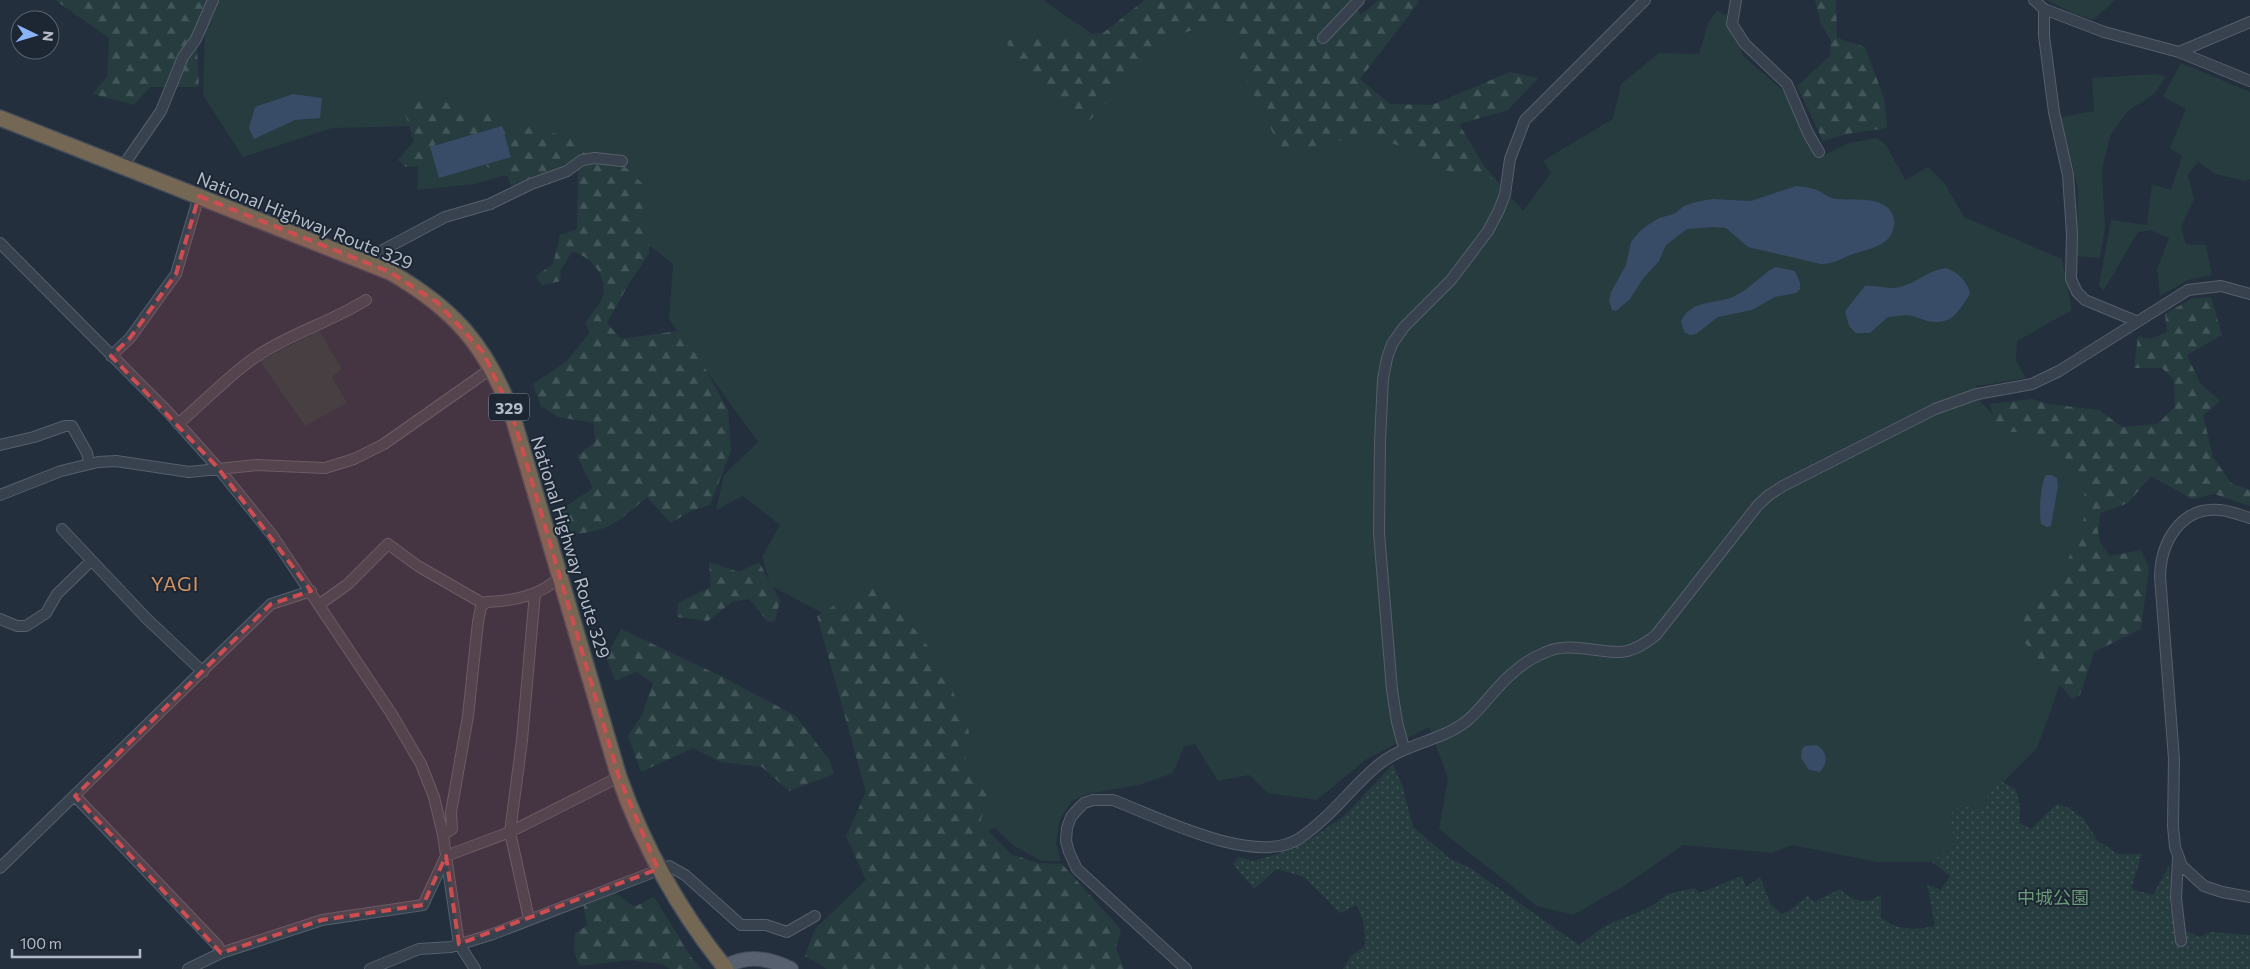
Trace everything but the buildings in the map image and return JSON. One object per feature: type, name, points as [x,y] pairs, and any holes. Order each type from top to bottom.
[{"type":"highway","name":"National Highway Route 329","points":[[0,118],[364,260],[390,272],[438,303],[477,344],[492,368],[512,414],[619,777],[638,826],[658,870],[696,931],[726,968]]},
{"type":"main road","points":[[726,968],[738,960],[762,958],[791,969]]},
{"type":"street","points":[[123,166],[161,111],[183,57],[196,38],[212,0]]},
{"type":"street","points":[[1324,38],[1360,0]]},
{"type":"street","points":[[1404,748],[1397,722],[1392,690],[1379,533],[1380,441],[1383,379],[1387,358],[1392,344],[1404,327],[1451,280],[1488,231],[1505,194],[1510,158],[1524,120],[1645,0]]},
{"type":"street","points":[[1736,0],[1732,24],[1745,44],[1787,84],[1808,133],[1819,152]]},
{"type":"street","points":[[2034,0],[2044,9],[2104,32],[2179,52],[2212,64],[2250,82]]},
{"type":"street","points":[[2044,9],[2044,36],[2054,112],[2068,175],[2072,234],[2071,279],[2077,292],[2085,300],[2136,321]]},
{"type":"street","points":[[2179,52],[2250,22]]},
{"type":"street","points":[[364,260],[445,217],[490,204],[531,184],[567,171],[582,160],[595,158],[622,161]]},
{"type":"street","points":[[112,356],[130,338],[176,274],[199,196]]},
{"type":"street","points":[[0,243],[178,424],[218,468],[272,535],[320,604],[391,713],[421,764],[434,797],[443,835],[459,944],[475,969]]},
{"type":"street","points":[[1186,969],[1179,965],[1077,868],[1066,840],[1067,828],[1071,817],[1084,804],[1093,800],[1112,800],[1226,843],[1257,848],[1279,847],[1298,840],[1326,818],[1377,765],[1404,748],[1455,729],[1469,719],[1515,670],[1545,652],[1567,647],[1620,652],[1642,645],[1656,635],[1758,505],[1783,486],[1935,409],[1977,394],[2032,384],[2059,371],[2188,290],[2221,286],[2250,294]]},
{"type":"street","points":[[178,424],[256,357],[294,335],[346,312],[366,300]]},
{"type":"street","points":[[0,496],[61,471],[89,464],[116,461],[189,472],[257,465],[325,468],[354,459],[384,444],[492,368]]},
{"type":"street","points":[[0,445],[65,426],[72,426],[87,452],[89,464]]},
{"type":"street","points":[[2181,941],[2176,898],[2178,857],[2173,826],[2174,759],[2160,564],[2170,534],[2191,516],[2211,510],[2220,510],[2250,518]]},
{"type":"street","points":[[62,529],[91,561],[202,672]]},
{"type":"street","points":[[320,604],[348,584],[388,544],[418,566],[484,604]]},
{"type":"street","points":[[0,618],[17,626],[26,626],[46,612],[57,594],[91,561]]},
{"type":"street","points":[[443,835],[452,829],[452,805],[468,716],[478,622],[484,604],[486,602],[511,601],[535,593],[551,585],[560,577]]},
{"type":"street","points":[[0,868],[271,604],[311,591]]},
{"type":"street","points":[[529,919],[510,832],[522,740],[535,593]]},
{"type":"street","points":[[188,969],[221,953],[322,920],[423,905],[446,856],[510,832],[619,777]]},
{"type":"street","points":[[75,796],[218,946],[221,953]]},
{"type":"street","points":[[2178,857],[2188,873],[2204,886],[2222,892],[2250,897]]},
{"type":"street","points":[[370,969],[420,949],[451,947],[493,934],[670,866],[686,875],[741,925],[766,926],[787,932],[815,916]]},
{"type":"highlighted area","points":[[199,196],[390,272],[438,303],[483,352],[512,414],[619,777],[658,869],[459,944],[446,856],[423,905],[322,920],[221,953],[75,796],[271,604],[311,591],[218,468],[111,356],[130,338],[176,274]]},
{"type":"green space","points":[[55,0],[211,0],[197,47],[199,87],[150,87],[134,105],[93,94],[107,76],[109,38]]},
{"type":"green space","points":[[215,0],[1044,0],[1102,40],[1239,12],[1248,48],[1470,149],[1523,211],[1551,173],[1543,161],[1613,119],[1621,84],[1659,53],[1699,54],[1708,23],[1717,11],[1728,16],[1743,56],[1793,99],[1824,155],[1849,143],[1877,138],[1886,145],[1905,180],[1928,167],[1945,184],[1964,217],[2062,259],[2072,310],[2017,341],[2016,361],[2026,378],[1976,386],[1981,402],[2002,424],[2059,412],[2101,510],[2094,563],[2062,679],[2037,748],[2003,782],[1994,784],[1982,812],[1969,807],[1950,816],[1955,849],[1944,852],[1932,862],[1877,862],[1792,845],[1772,853],[1683,845],[1627,884],[1573,915],[1537,906],[1439,829],[1448,778],[1429,727],[1365,760],[1317,800],[1268,793],[1249,775],[1218,781],[1195,744],[1184,747],[1173,773],[1139,785],[1087,794],[1072,801],[1060,819],[1056,843],[1061,861],[1041,861],[1014,846],[995,828],[967,841],[826,615],[771,586],[762,557],[780,525],[743,496],[716,510],[724,475],[758,442],[669,319],[673,264],[641,239],[613,169],[550,162],[475,184],[417,190],[420,126],[332,128],[243,157],[203,95],[205,27]]},
{"type":"green space","points":[[1145,0],[1351,0],[1361,15],[1379,0],[1417,0],[1419,2],[1360,79],[1390,104],[1432,105],[1510,72],[1538,78],[1508,110],[1459,124],[1492,179],[1443,170],[1413,150],[1378,139],[1347,139],[1283,153],[1239,66],[1235,27],[1224,19],[1164,40],[1090,120],[1042,87],[1004,40],[1103,33]]},
{"type":"green space","points":[[1815,0],[1836,0],[1837,38],[1865,47],[1885,101],[1887,128],[1847,134],[1823,141],[1797,86],[1830,56],[1831,41],[1820,22]]},
{"type":"green space","points":[[2047,0],[2115,0],[2093,20],[2072,13]]},
{"type":"green space","points":[[2181,63],[2250,92],[2250,179],[2245,181],[2216,174],[2198,162],[2188,175],[2194,199],[2181,227],[2186,244],[2206,245],[2212,275],[2188,280],[2160,296],[2157,269],[2169,238],[2151,230],[2138,232],[2104,290],[2099,286],[2111,220],[2147,225],[2152,184],[2171,190],[2182,156],[2170,148],[2186,109],[2163,96]]},
{"type":"green space","points":[[2154,74],[2166,76],[2155,93],[2128,111],[2110,136],[2102,170],[2105,228],[2100,258],[2076,256],[2078,190],[2061,117],[2094,111],[2092,78]]},
{"type":"green space","points":[[434,99],[572,138],[613,155],[648,189],[649,254],[628,285],[607,323],[621,339],[684,330],[728,410],[731,451],[710,505],[691,511],[671,523],[647,497],[610,526],[591,532],[564,534],[557,513],[593,488],[577,456],[595,442],[594,423],[558,417],[541,406],[533,384],[567,361],[590,332],[585,323],[602,299],[604,288],[600,274],[591,262],[585,257],[572,252],[560,271],[561,281],[542,285],[536,276],[553,264],[560,235],[577,229],[578,170],[570,162],[542,176],[511,186],[508,177],[472,159],[461,144],[437,142],[422,166],[406,167],[398,160],[414,141],[402,104]]},
{"type":"green space","points":[[2211,297],[2222,335],[2187,355],[2200,383],[2220,401],[2203,415],[2213,457],[2231,483],[2250,490],[2250,506],[2214,494],[2192,499],[2151,476],[2128,503],[2095,515],[2100,542],[2110,556],[2141,550],[2149,568],[2141,629],[2094,652],[2080,695],[2072,699],[2019,636],[2028,608],[2058,586],[2086,513],[2084,488],[2064,456],[2027,433],[1997,431],[1990,404],[2032,399],[2048,404],[2099,410],[2122,427],[2157,424],[2175,407],[2174,380],[2162,368],[2134,368],[2138,336],[2150,339],[2167,332],[2165,314],[2193,298]]},
{"type":"green space","points":[[319,330],[342,369],[332,377],[347,403],[305,426],[260,361]]},
{"type":"green space","points":[[709,562],[739,572],[759,562],[780,601],[775,621],[768,622],[749,599],[732,602],[708,621],[677,617],[678,603],[711,587]]},
{"type":"green space","points":[[868,585],[900,611],[942,664],[969,731],[964,771],[991,787],[980,823],[1011,854],[1037,863],[1062,864],[1121,930],[1116,948],[1124,969],[827,969],[805,956],[815,929],[866,880],[846,836],[866,792],[817,616]]},
{"type":"green space","points":[[621,629],[721,676],[796,716],[830,761],[834,774],[789,791],[762,767],[721,762],[693,748],[641,772],[628,736],[642,715],[653,683],[636,672],[615,681],[606,657]]},
{"type":"green space","name":"中城公園","points":[[1393,764],[1403,788],[1413,827],[1449,858],[1470,868],[1579,945],[1605,926],[1650,907],[1668,894],[1695,888],[1699,893],[1742,876],[1746,887],[1760,877],[1771,905],[1782,914],[1808,896],[1814,902],[1840,889],[1849,897],[1865,901],[1876,898],[1881,894],[1881,918],[1894,925],[1914,929],[1935,926],[1927,884],[1941,890],[1950,876],[1932,862],[1944,852],[1955,849],[1950,816],[1956,808],[1969,807],[1982,811],[1994,784],[2003,782],[2016,789],[2020,805],[2020,823],[2031,829],[2057,804],[2069,808],[2084,819],[2097,840],[2118,854],[2142,854],[2131,889],[2153,895],[2169,866],[2172,885],[2169,906],[2183,929],[2199,937],[2211,932],[2250,935],[2250,969],[1343,969],[1351,956],[1365,946],[1364,924],[1357,905],[1340,913],[1304,877],[1276,869],[1254,889],[1233,864],[1239,857],[1253,861],[1275,855],[1311,839],[1344,816]]},
{"type":"green space","points":[[613,891],[634,907],[654,897],[691,957],[702,969],[670,969],[662,964],[630,960],[579,966],[574,950],[575,933],[587,926],[583,903]]},
{"type":"water","points":[[293,94],[322,98],[320,118],[295,120],[254,139],[249,128],[255,107]]},
{"type":"water","points":[[502,126],[511,157],[439,178],[430,147]]},
{"type":"water","points":[[1796,186],[1808,187],[1832,198],[1868,200],[1882,204],[1888,208],[1893,216],[1894,223],[1889,238],[1879,246],[1834,262],[1821,264],[1748,247],[1726,228],[1687,229],[1666,245],[1659,261],[1642,280],[1630,299],[1616,311],[1612,310],[1609,301],[1611,292],[1626,265],[1631,242],[1648,225],[1659,218],[1674,214],[1684,206],[1696,202],[1712,199],[1751,201]]},
{"type":"water","points":[[1775,267],[1795,271],[1800,283],[1800,289],[1796,293],[1775,297],[1752,310],[1718,317],[1696,334],[1690,335],[1684,332],[1681,321],[1691,309],[1733,297],[1744,291]]},
{"type":"water","points":[[1946,268],[1962,278],[1970,294],[1958,312],[1948,319],[1936,322],[1909,315],[1888,317],[1870,333],[1856,333],[1849,326],[1845,311],[1865,286],[1900,287],[1934,271]]},
{"type":"water","points":[[2046,475],[2057,478],[2058,486],[2051,526],[2047,527],[2041,524],[2040,513],[2041,492]]},
{"type":"water","points":[[1817,745],[1821,748],[1826,758],[1820,772],[1809,770],[1801,758],[1802,749],[1805,746]]},
{"type":"district","name":"YAGI","points":[[175,583]]}]
